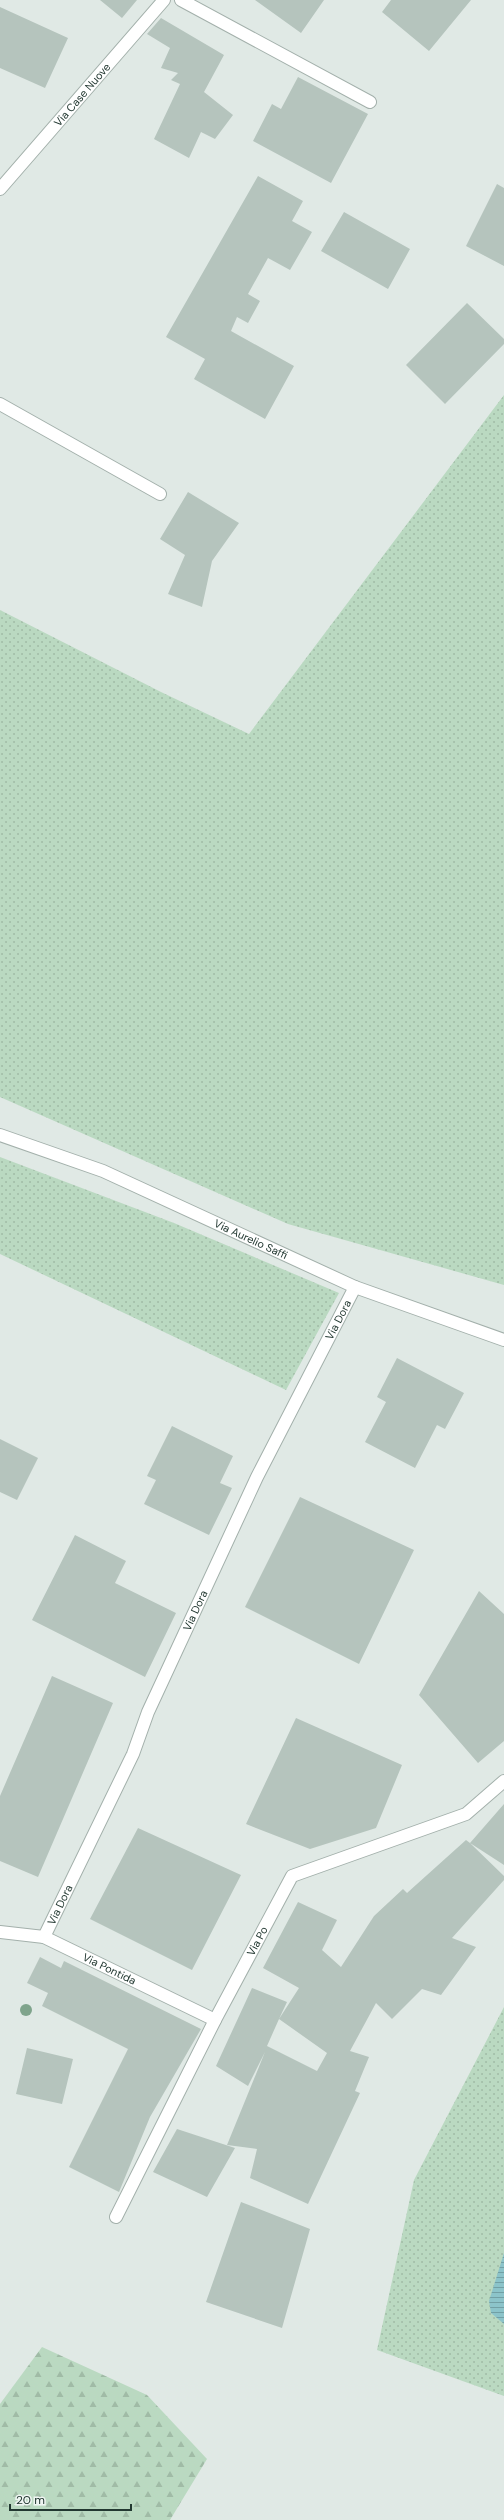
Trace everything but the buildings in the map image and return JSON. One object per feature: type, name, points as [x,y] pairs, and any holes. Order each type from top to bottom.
[{"type":"street","name":"Via Case Nuove","points":[[0,188],[164,0]]},
{"type":"street","points":[[181,0],[370,102]]},
{"type":"street","points":[[0,404],[160,494]]},
{"type":"street","name":"Via Aurelio Saffi","points":[[0,1135],[102,1171],[355,1287],[504,1340]]},
{"type":"street","name":"Via Dora","points":[[44,1937],[133,1754],[148,1712],[257,1477],[355,1287]]},
{"type":"street","name":"Via Po","points":[[116,2218],[215,2020],[292,1876],[466,1814],[504,1781]]},
{"type":"street","name":"Via Pontida","points":[[0,1932],[44,1937],[215,2020]]},
{"type":"green space","points":[[504,395],[504,1285],[288,1224],[0,1097],[0,610],[161,692],[249,734]]},
{"type":"green space","points":[[0,1157],[174,1223],[339,1293],[286,1390],[0,1254]]},
{"type":"green space","points":[[504,2007],[504,2396],[377,2350],[414,2180]]},
{"type":"green space","points":[[42,2347],[147,2395],[207,2459],[170,2520],[0,2520],[0,2404]]},
{"type":"water","points":[[504,2253],[504,2324],[491,2313],[489,2301]]}]
